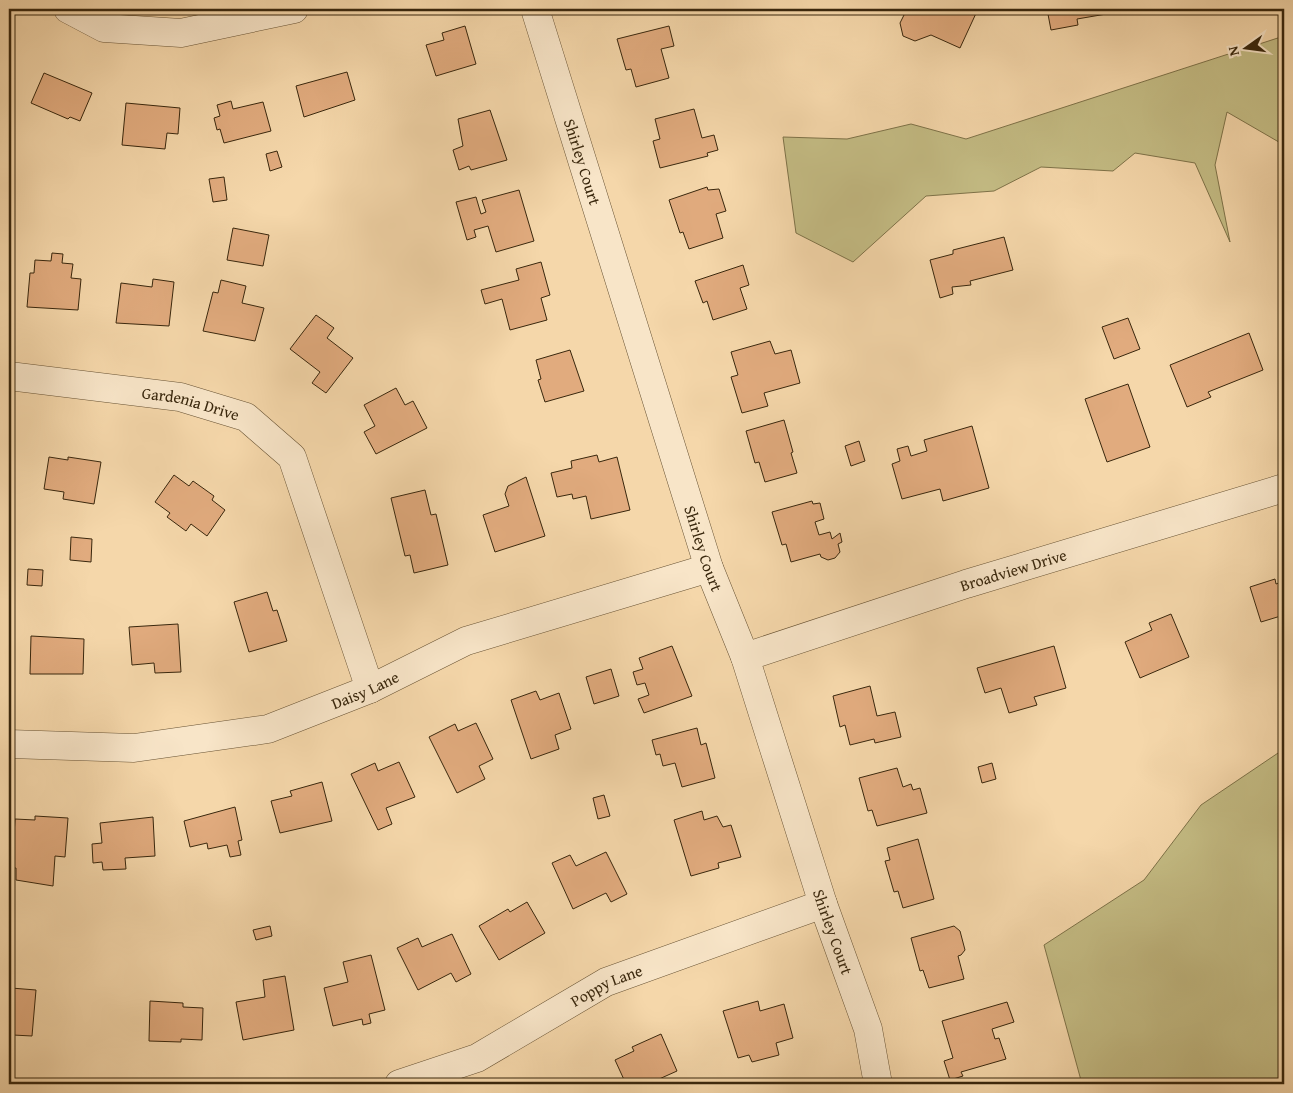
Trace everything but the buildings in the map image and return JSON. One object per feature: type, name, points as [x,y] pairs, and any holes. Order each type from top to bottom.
[{"type":"street","points":[[68,9],[104,28],[181,33],[294,9]]},
{"type":"street","name":"Shirley Court","points":[[535,9],[708,568],[745,657],[822,904],[868,1029],[878,1084]]},
{"type":"street","name":"Gardenia Drive","points":[[9,376],[180,397],[246,417],[253,423],[292,457],[370,689]]},
{"type":"street","name":"Broadview Drive","points":[[745,657],[976,582],[1284,488]]},
{"type":"street","name":"Daisy Lane","points":[[9,744],[134,748],[268,729],[370,689],[466,641],[708,568]]},
{"type":"street","name":"Poppy Lane","points":[[399,1084],[477,1058],[606,982],[822,904]]},
{"type":"shaded area","points":[[1284,36],[1284,145],[1227,112],[1215,165],[1230,242],[1195,163],[1135,153],[1113,171],[1041,167],[994,191],[926,196],[853,262],[796,233],[783,137],[847,139],[911,124],[966,139]]},
{"type":"shaded area","points":[[1284,749],[1284,1084],[1082,1084],[1044,945],[1144,880],[1201,805]]}]
